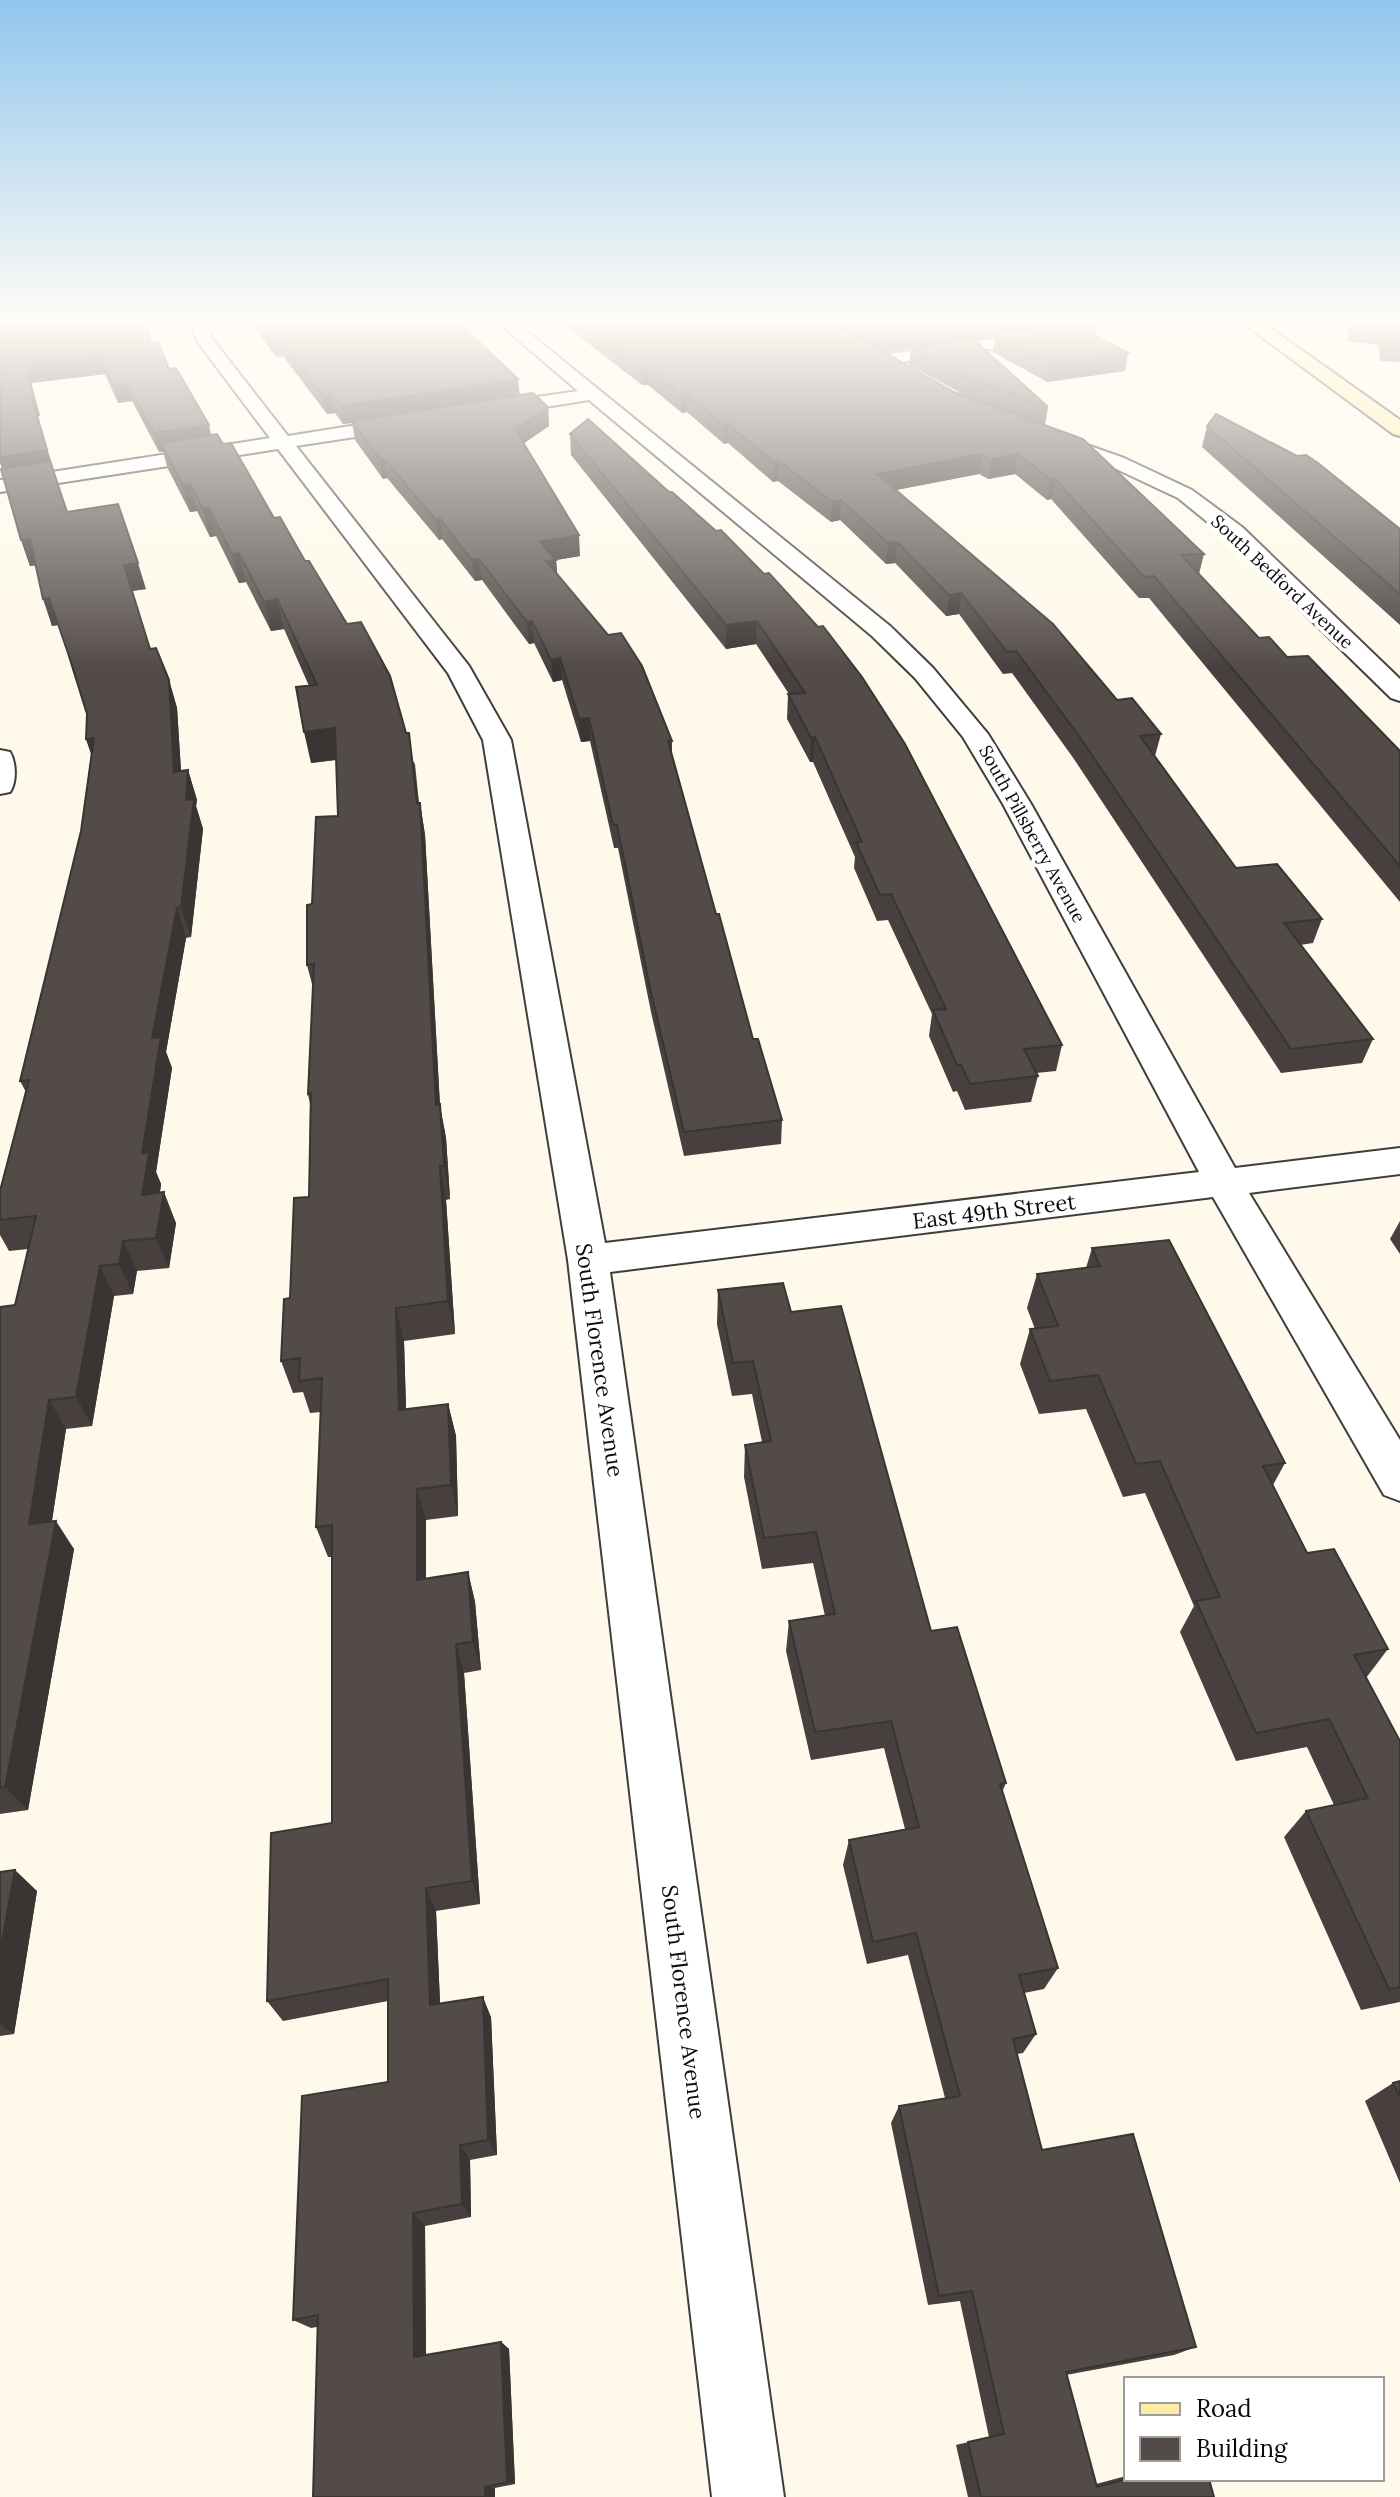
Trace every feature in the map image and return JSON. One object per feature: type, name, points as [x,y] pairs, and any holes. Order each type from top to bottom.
[{"type":"street","name":"South Florence Avenue","points":[[280,437],[460,671],[497,740],[588,1260],[748,2497]]},
{"type":"street","points":[[0,486],[320,437]]},
{"type":"street","name":"South Pillsberry Avenue","points":[[646,437],[881,631],[924,673],[975,734],[1017,804],[1224,1183],[1400,1481]]},
{"type":"street","name":"South Bedford Avenue","points":[[1044,437],[1117,462],[1185,494],[1234,532],[1400,693]]},
{"type":"street","points":[[0,758],[0,786]]},
{"type":"street","name":"East 49th Street","points":[[588,1260],[1400,1161]]},
{"type":"building","points":[[0,437],[43,437],[47,450],[0,457]]},
{"type":"building","points":[[219,437],[223,444],[231,443],[274,518],[280,517],[347,624],[361,622],[390,676],[406,733],[409,733],[417,803],[420,803],[436,1105],[440,1104],[444,1166],[440,1166],[448,1301],[396,1308],[399,1410],[448,1404],[451,1485],[417,1489],[417,1580],[468,1572],[473,1642],[456,1644],[472,1881],[426,1888],[430,2005],[483,1997],[488,2140],[460,2145],[462,2204],[413,2213],[414,2357],[501,2342],[507,2482],[485,2487],[485,2497],[313,2497],[318,2315],[293,2320],[302,2096],[388,2082],[388,1979],[267,2001],[271,1833],[332,1823],[332,1525],[316,1527],[322,1378],[299,1381],[300,1358],[281,1361],[284,1299],[290,1298],[294,1198],[309,1197],[311,1093],[308,1094],[314,964],[307,965],[307,905],[312,904],[316,817],[338,816],[335,728],[304,732],[296,687],[317,685],[277,599],[264,602],[239,553],[232,554],[209,508],[203,509],[190,484],[183,485],[161,443]]},
{"type":"building","points":[[363,437],[520,437],[579,535],[540,542],[556,560],[546,561],[608,635],[621,633],[642,666],[672,741],[668,741],[716,914],[719,914],[753,1039],[758,1039],[782,1120],[684,1132],[650,988],[617,825],[613,825],[589,718],[579,719],[560,658],[551,660],[532,621],[527,622],[479,559],[472,560],[440,519],[436,520],[384,459],[380,459]]},
{"type":"building","points":[[572,437],[607,437],[716,531],[721,530],[764,574],[769,573],[818,627],[823,626],[862,677],[905,744],[1062,1045],[1024,1049],[1038,1076],[970,1084],[961,1065],[957,1065],[933,1010],[946,1009],[891,894],[880,895],[856,842],[862,842],[815,737],[811,738],[788,694],[805,693],[757,621],[726,625]]},
{"type":"building","points":[[743,437],[1076,437],[1083,439],[1204,554],[1181,555],[1259,638],[1269,637],[1287,657],[1308,656],[1400,751],[1400,866],[1154,576],[1144,577],[1055,479],[1051,480],[1018,454],[991,459],[982,454],[877,474],[1053,624],[1117,700],[1132,698],[1161,734],[1140,736],[1236,868],[1277,864],[1322,919],[1284,923],[1373,1039],[1291,1049],[1079,736],[1016,651],[1007,652],[961,593],[949,595],[897,542],[888,543],[841,500],[832,502],[779,461],[774,462]]},
{"type":"building","points":[[1219,437],[1259,437],[1297,456],[1306,455],[1400,529],[1400,594]]},
{"type":"building","points":[[50,461],[67,512],[118,504],[138,563],[124,565],[150,649],[156,648],[169,680],[174,772],[188,770],[186,800],[194,799],[181,907],[177,908],[152,1038],[161,1037],[142,1153],[149,1153],[142,1195],[164,1192],[156,1238],[123,1241],[119,1264],[100,1266],[76,1397],[49,1400],[29,1524],[56,1521],[5,1787],[0,1788],[0,1307],[15,1305],[36,1216],[0,1220],[0,1191],[29,1080],[20,1081],[81,831],[94,738],[86,739],[87,714],[68,653],[49,598],[43,599],[30,539],[21,540],[1,469]]},
{"type":"building","points":[[1169,1240],[1285,1463],[1263,1466],[1307,1553],[1334,1549],[1388,1649],[1354,1655],[1400,1741],[1400,1987],[1389,1989],[1306,1811],[1368,1798],[1329,1719],[1256,1733],[1196,1601],[1220,1597],[1160,1461],[1136,1464],[1098,1375],[1050,1381],[1030,1329],[1058,1326],[1037,1274],[1100,1266],[1092,1248]]},
{"type":"building","points":[[783,1283],[791,1312],[841,1306],[931,1631],[957,1627],[1006,1783],[1000,1784],[1058,1968],[1019,1975],[1036,2034],[1013,2039],[1042,2150],[1133,2134],[1196,2347],[1066,2372],[1097,2487],[1124,2480],[1210,2481],[1214,2497],[981,2497],[968,2442],[1004,2434],[972,2291],[939,2296],[899,2106],[960,2096],[916,1933],[873,1942],[849,1840],[919,1827],[891,1721],[815,1732],[789,1621],[835,1614],[816,1532],[764,1538],[745,1445],[771,1441],[753,1361],[733,1363],[718,1290]]},
{"type":"building","points":[[15,1870],[0,1953],[0,1872]]},
{"type":"building","points":[[1400,2081],[1400,2097],[1393,2083]]}]
